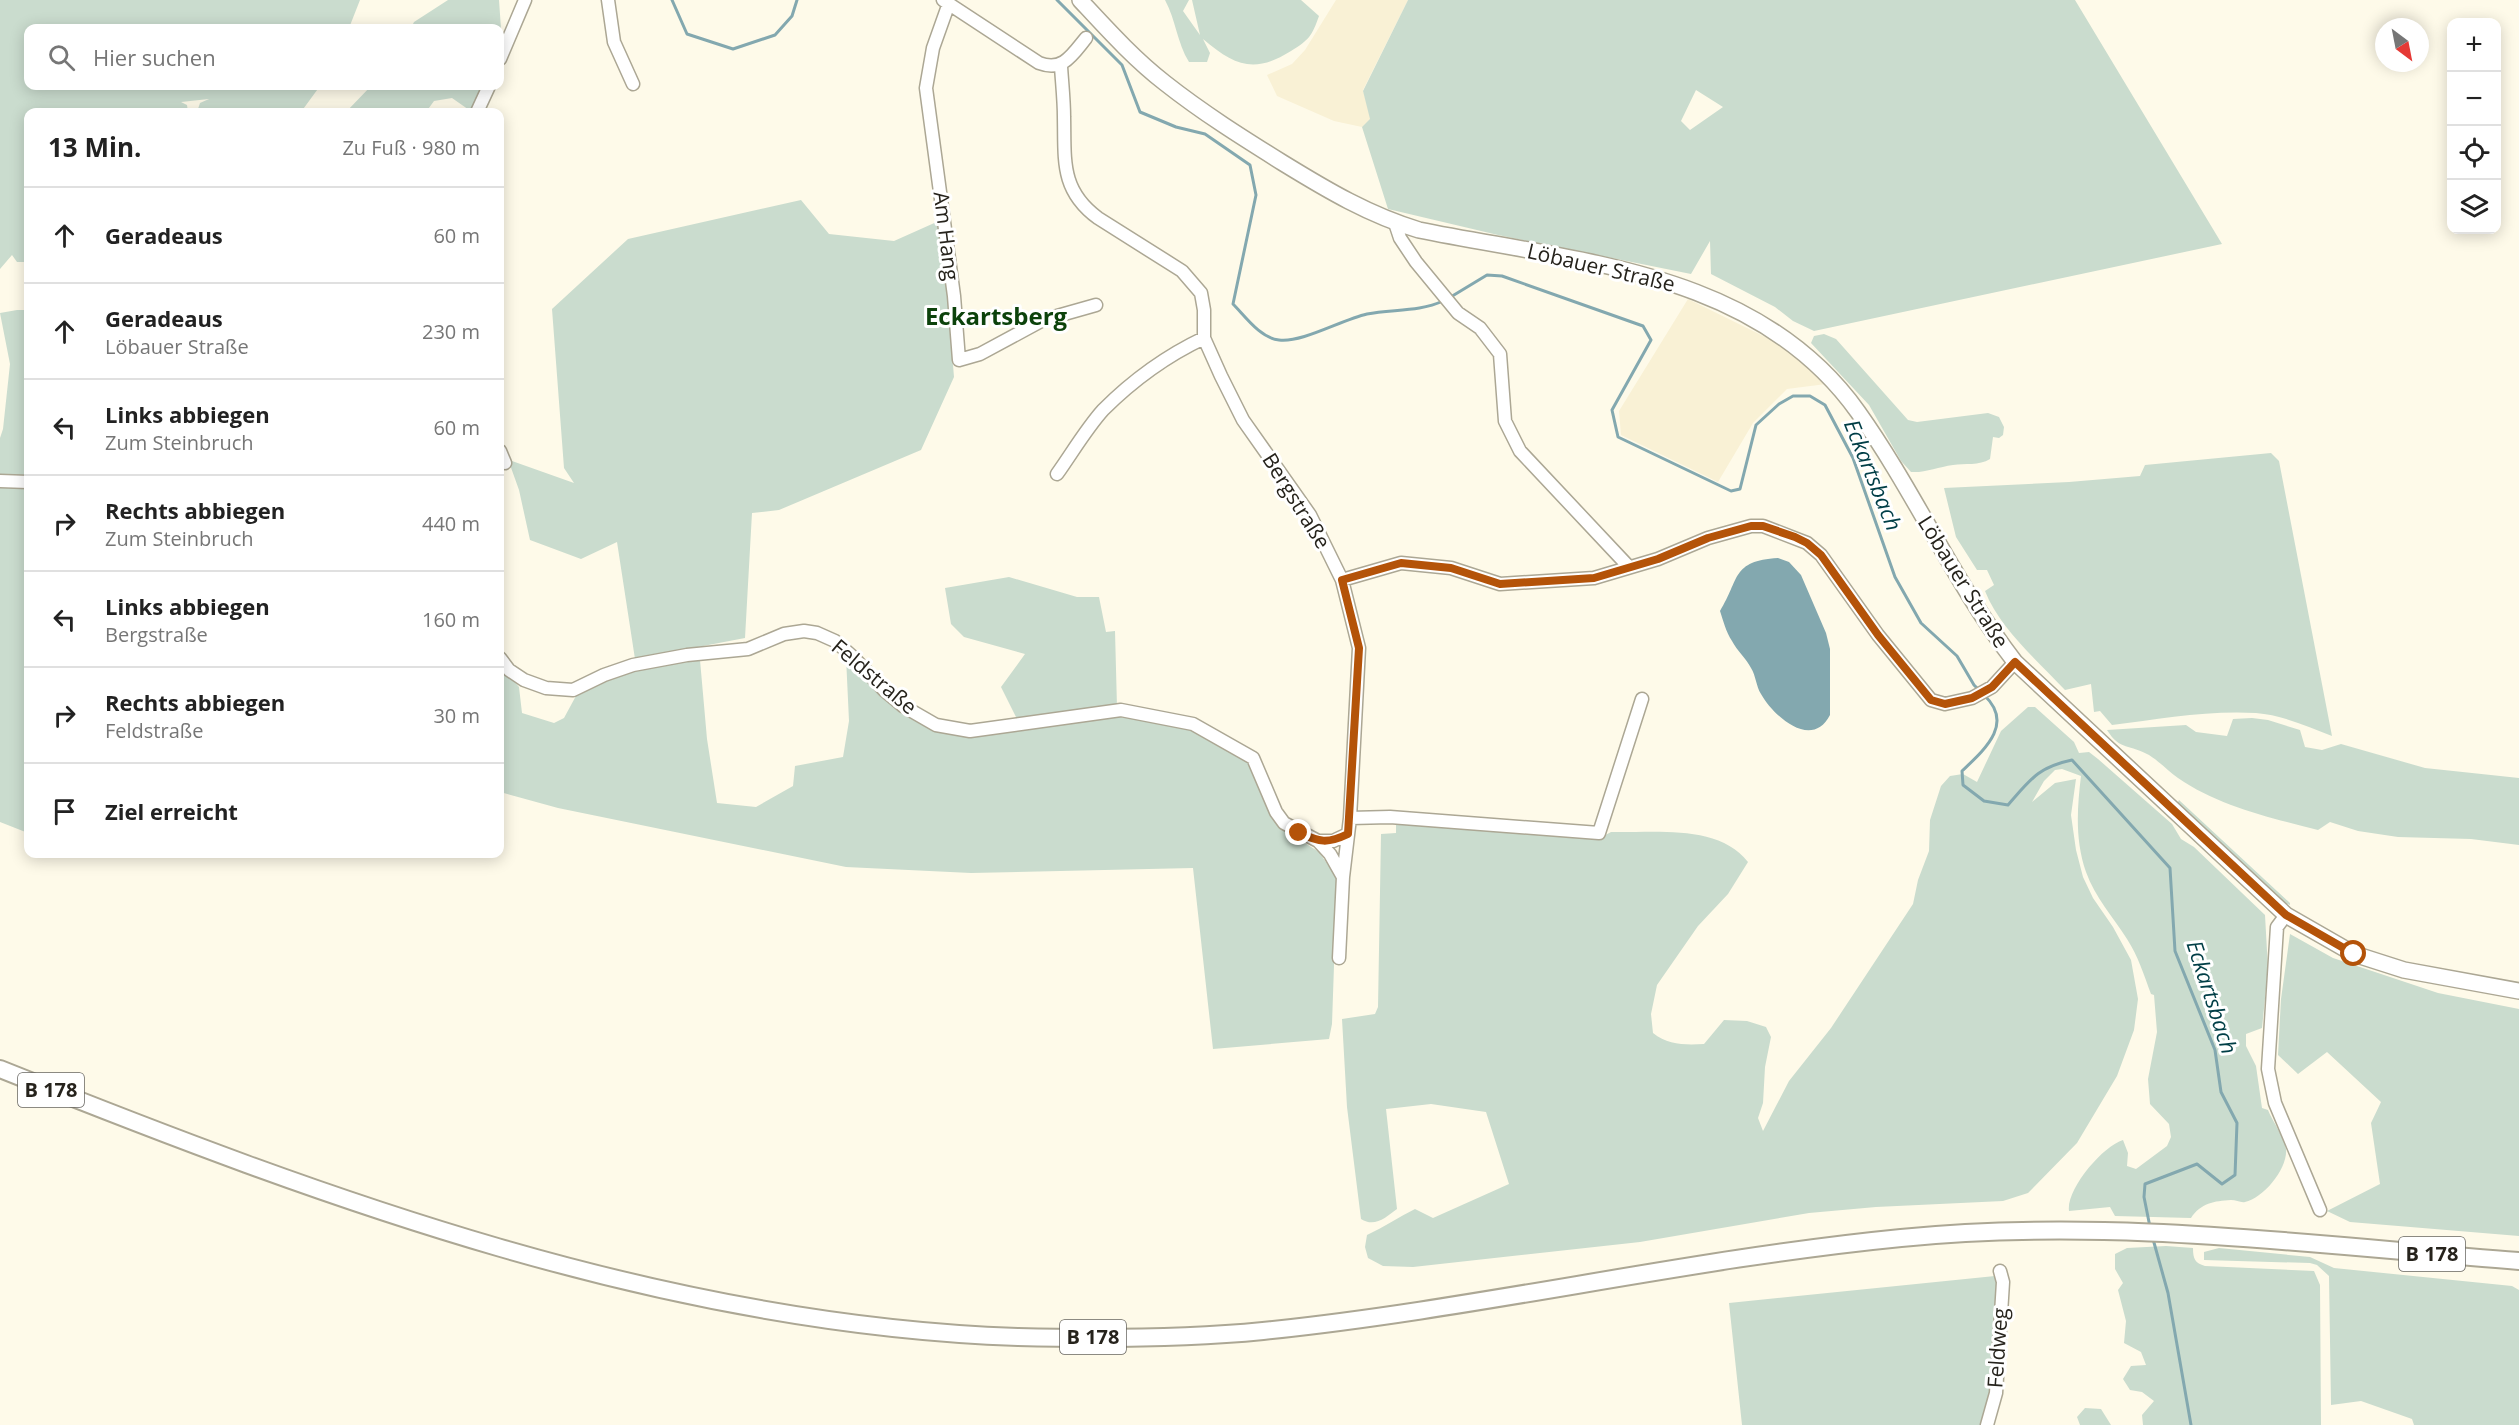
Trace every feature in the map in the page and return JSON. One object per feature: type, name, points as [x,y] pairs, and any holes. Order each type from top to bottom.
[{"type":"highway","name":"B 178","points":[[0,1069],[240,1162],[377,1210],[501,1248],[611,1277],[735,1303],[866,1324],[942,1332],[1146,1338],[1259,1331],[1414,1312],[1796,1250],[1963,1233],[2109,1229],[2215,1234],[2517,1262]]},
{"type":"main road","name":"Löbauer Straße","points":[[1080,0],[1094,29],[1159,78],[1208,114],[1354,206],[1419,230],[1657,277],[1733,308],[1771,328],[1805,352],[1824,370],[1859,414],[1986,625],[2015,662],[2283,911],[2354,954],[2404,970],[2519,991]]},
{"type":"street","points":[[504,50],[525,0]]},
{"type":"street","points":[[608,0],[614,42],[633,84]]},
{"type":"street","points":[[945,2],[1039,63],[1048,66],[1061,66],[1068,61],[1094,29]]},
{"type":"street","name":"Am Hang","points":[[945,2],[926,88],[954,296],[959,360],[980,354],[1043,320],[1096,305]]},
{"type":"street","name":"Bergstraße","points":[[1061,66],[1064,168],[1068,182],[1085,208],[1182,271],[1200,293],[1204,338],[1243,420],[1310,515],[1342,580],[1359,648],[1350,818],[1343,877],[1339,958]]},
{"type":"street","points":[[479,108],[487,90]]},
{"type":"street","points":[[1395,223],[1406,248],[1440,292],[1454,308],[1480,328],[1500,354],[1505,421],[1520,451],[1629,567]]},
{"type":"street","points":[[1057,474],[1102,411],[1171,353],[1204,338]]},
{"type":"street","points":[[0,481],[24,482]]},
{"type":"street","points":[[1342,580],[1401,563],[1451,568],[1500,584],[1594,578],[1658,559],[1708,538],[1751,526],[1763,526],[1807,543],[1821,555],[1878,635],[1931,700],[1945,704],[1972,698],[1992,687],[2015,662]]},
{"type":"street","name":"Feldstraße","points":[[504,663],[509,670],[524,680],[546,688],[573,690],[633,665],[687,655],[748,649],[783,634],[804,631],[817,633],[835,641],[903,706],[936,725],[970,731],[1121,710],[1193,724],[1253,758],[1276,812],[1284,823],[1318,841],[1330,855],[1343,877]]},
{"type":"street","points":[[1350,818],[1390,817],[1599,833],[1642,699]]},
{"type":"street","points":[[1318,841],[1333,841],[1348,834]]},
{"type":"street","points":[[2283,911],[2277,927],[2268,1070],[2279,1112],[2320,1210]]},
{"type":"street","name":"Feldweg","points":[[1987,1425],[1996,1393],[2003,1282],[2000,1271]]},
{"type":"shaded area","points":[[1336,0],[1408,0],[1363,90],[1371,119],[1362,127],[1334,121],[1277,96],[1267,75],[1292,64],[1305,50]]},
{"type":"shaded area","points":[[1688,299],[1796,352],[1826,384],[1787,389],[1753,423],[1718,482],[1621,435],[1619,411]]},
{"type":"green space","points":[[0,0],[360,0],[351,24],[24,24],[24,90],[317,90],[304,108],[198,108],[200,103],[209,99],[181,102],[187,105],[187,108],[24,108],[24,262],[17,262],[12,255],[0,269]]},
{"type":"green space","points":[[448,0],[499,0],[501,24],[413,24]]},
{"type":"green space","points":[[1165,0],[1189,0],[1183,11],[1200,35],[1192,0],[1301,0],[1319,16],[1312,33],[1306,40],[1291,51],[1266,63],[1245,64],[1235,61],[1203,39],[1210,53],[1207,62],[1189,62]]},
{"type":"green space","points":[[1408,0],[2075,0],[2222,244],[1814,331],[1793,321],[1775,307],[1711,274],[1710,241],[1691,274],[1498,235],[1388,209],[1362,127],[1370,119],[1363,91]],"holes":[[[1696,90],[1723,107],[1690,130],[1681,121]]]},
{"type":"green space","points":[[367,90],[482,90],[474,108],[466,108],[452,98],[434,101],[429,108],[350,108]]},
{"type":"green space","points":[[801,200],[829,234],[894,241],[941,220],[954,377],[921,450],[779,510],[752,513],[745,638],[635,659],[617,542],[581,559],[530,540],[519,490],[509,462],[512,461],[574,483],[564,468],[552,309],[628,239]]},
{"type":"green space","points":[[24,310],[24,478],[0,477],[0,438],[10,364],[0,313]]},
{"type":"green space","points":[[1824,334],[1836,339],[1908,420],[1917,422],[1988,413],[1999,417],[2004,427],[2003,435],[1999,438],[1993,437],[1990,459],[1977,463],[1911,472],[1901,461],[1869,405],[1811,343],[1814,336]]},
{"type":"green space","points":[[2271,453],[2279,461],[2332,736],[2305,725],[2266,714],[2238,712],[2112,725],[2100,711],[2094,712],[2091,684],[2065,690],[2021,644],[2000,618],[1985,591],[1994,585],[1987,570],[1977,570],[1956,537],[1944,488],[2140,476],[2145,465]]},
{"type":"green space","points":[[0,486],[24,488],[24,831],[0,822]]},
{"type":"green space","points":[[1009,577],[1077,597],[1099,597],[1106,632],[1115,631],[1117,707],[1018,721],[1001,687],[1025,654],[964,637],[951,624],[945,588]]},
{"type":"green space","points":[[846,657],[935,728],[957,735],[1034,729],[1119,717],[1184,726],[1250,760],[1280,827],[1319,852],[1337,878],[1332,1024],[1329,1039],[1213,1049],[1193,868],[971,873],[846,867],[558,808],[504,793],[504,670],[519,687],[522,713],[554,723],[564,718],[577,694],[621,674],[639,667],[700,660],[707,739],[717,803],[756,807],[793,786],[795,766],[843,757],[849,721]]},
{"type":"green space","points":[[2028,707],[2035,707],[2074,742],[2079,753],[2089,752],[2098,759],[2172,824],[2181,839],[2194,847],[2265,915],[2268,969],[2262,1028],[2246,1034],[2246,1046],[2256,1066],[2262,1108],[2268,1110],[2283,1140],[2286,1157],[2279,1173],[2260,1195],[2245,1202],[2231,1200],[2208,1204],[2199,1209],[2191,1218],[2115,1216],[2110,1207],[2069,1211],[2073,1191],[2079,1180],[2096,1159],[2115,1144],[2123,1140],[2128,1153],[2127,1166],[2136,1169],[2167,1146],[2171,1137],[2169,1124],[2150,1104],[2148,1079],[2157,1032],[2154,995],[2151,994],[2131,945],[2099,898],[2086,872],[2080,848],[2078,824],[2081,776],[2062,769],[2055,770],[2044,781],[2032,802],[2055,783],[2076,779],[2071,815],[2083,877],[2093,898],[2113,927],[2131,960],[2138,999],[2134,1030],[2117,1076],[2077,1143],[2028,1193],[2003,1201],[1876,1207],[1809,1213],[1640,1242],[1413,1267],[1383,1266],[1368,1258],[1365,1247],[1367,1235],[1409,1212],[1415,1209],[1433,1218],[1509,1184],[1486,1112],[1431,1104],[1386,1109],[1397,1209],[1376,1222],[1361,1219],[1347,1107],[1342,1019],[1375,1014],[1378,1007],[1381,834],[1396,833],[1396,822],[1600,838],[1611,832],[1666,832],[1704,836],[1721,841],[1736,850],[1748,862],[1728,894],[1698,926],[1657,985],[1651,1014],[1653,1033],[1665,1040],[1683,1044],[1704,1044],[1724,1020],[1747,1021],[1766,1027],[1771,1037],[1765,1067],[1763,1103],[1758,1118],[1763,1131],[1789,1081],[1831,1028],[1913,904],[1918,880],[1929,851],[1930,820],[1941,786],[1950,776],[1963,774],[1977,782],[2001,731]]},
{"type":"green space","points":[[2233,719],[2268,720],[2300,730],[2305,747],[2322,750],[2341,744],[2425,768],[2519,778],[2519,845],[2471,839],[2398,837],[2358,831],[2330,822],[2318,830],[2264,816],[2227,804],[2194,788],[2149,755],[2116,741],[2107,730],[2186,725],[2196,732],[2227,736]]},
{"type":"green space","points":[[2179,800],[2290,905],[2282,902],[2177,804]]},
{"type":"green space","points":[[2290,934],[2333,958],[2438,993],[2519,1009],[2519,1236],[2350,1222],[2327,1211],[2380,1184],[2371,1123],[2381,1102],[2327,1052],[2298,1074],[2278,1055],[2281,999]]},
{"type":"green space","points":[[2166,1246],[2193,1248],[2195,1260],[2205,1266],[2314,1271],[2320,1285],[2321,1425],[2143,1425],[2142,1415],[2154,1401],[2142,1392],[2130,1390],[2123,1379],[2131,1366],[2146,1365],[2141,1352],[2124,1343],[2126,1321],[2118,1290],[2123,1283],[2115,1269],[2115,1254],[2127,1248]]},
{"type":"green space","points":[[2219,1248],[2310,1257],[2334,1268],[2512,1286],[2519,1290],[2519,1425],[2414,1425],[2412,1419],[2361,1401],[2331,1405],[2329,1276],[2317,1265],[2310,1263],[2204,1260],[2204,1252]]},
{"type":"green space","points":[[1995,1276],[1999,1282],[1990,1405],[1984,1425],[1742,1425],[1729,1303]]},
{"type":"green space","points":[[2085,1408],[2101,1409],[2111,1425],[2080,1425],[2077,1417]]},
{"type":"water","points":[[1778,558],[1789,562],[1801,575],[1826,633],[1830,649],[1830,715],[1822,725],[1813,730],[1804,730],[1794,726],[1784,720],[1767,703],[1759,691],[1749,664],[1730,637],[1720,611],[1744,568],[1752,563]]},
{"type":"waterway","name":"Eckartsbach","points":[[672,0],[687,34],[733,49],[775,35],[792,16],[797,0]]},
{"type":"waterway","name":"Eckartsbach","points":[[1057,0],[1122,65],[1140,112],[1176,127],[1205,134],[1250,165],[1256,195],[1233,304],[1259,331],[1272,338],[1288,340],[1310,335],[1367,314],[1415,309],[1443,301]]},
{"type":"waterway","name":"Eckartsbach","points":[[1449,298],[1487,275],[1502,276],[1643,326],[1651,340],[1612,410],[1618,437],[1731,491],[1740,489],[1756,425],[1779,404],[1793,396],[1810,396],[1825,405],[1853,458],[1895,577],[1921,623],[1957,656],[1979,690]]},
{"type":"waterway","name":"Eckartsbach","points":[[1984,695],[1993,706],[1997,716],[1996,726],[1987,745],[1962,771],[1963,785],[1984,801],[2008,805],[2029,782],[2043,771],[2051,766],[2072,760],[2170,868],[2175,951],[2215,1050],[2221,1092],[2237,1123],[2235,1175],[2222,1184],[2197,1164],[2145,1184],[2144,1197],[2150,1227]]},
{"type":"waterway","name":"Eckartsbach","points":[[2153,1239],[2168,1293],[2191,1425]]},
{"type":"district","name":"Eckartsberg","points":[[996,317]]},
{"type":"route","points":[[1299,833],[1318,841],[1333,841],[1348,834],[1359,648],[1342,580],[1401,563],[1451,568],[1500,584],[1594,578],[1658,559],[1708,538],[1751,526],[1763,526],[1807,543],[1821,555],[1878,635],[1931,700],[1945,704],[1972,698],[1992,687],[2015,662],[2083,728],[2286,915],[2354,954]]}]
